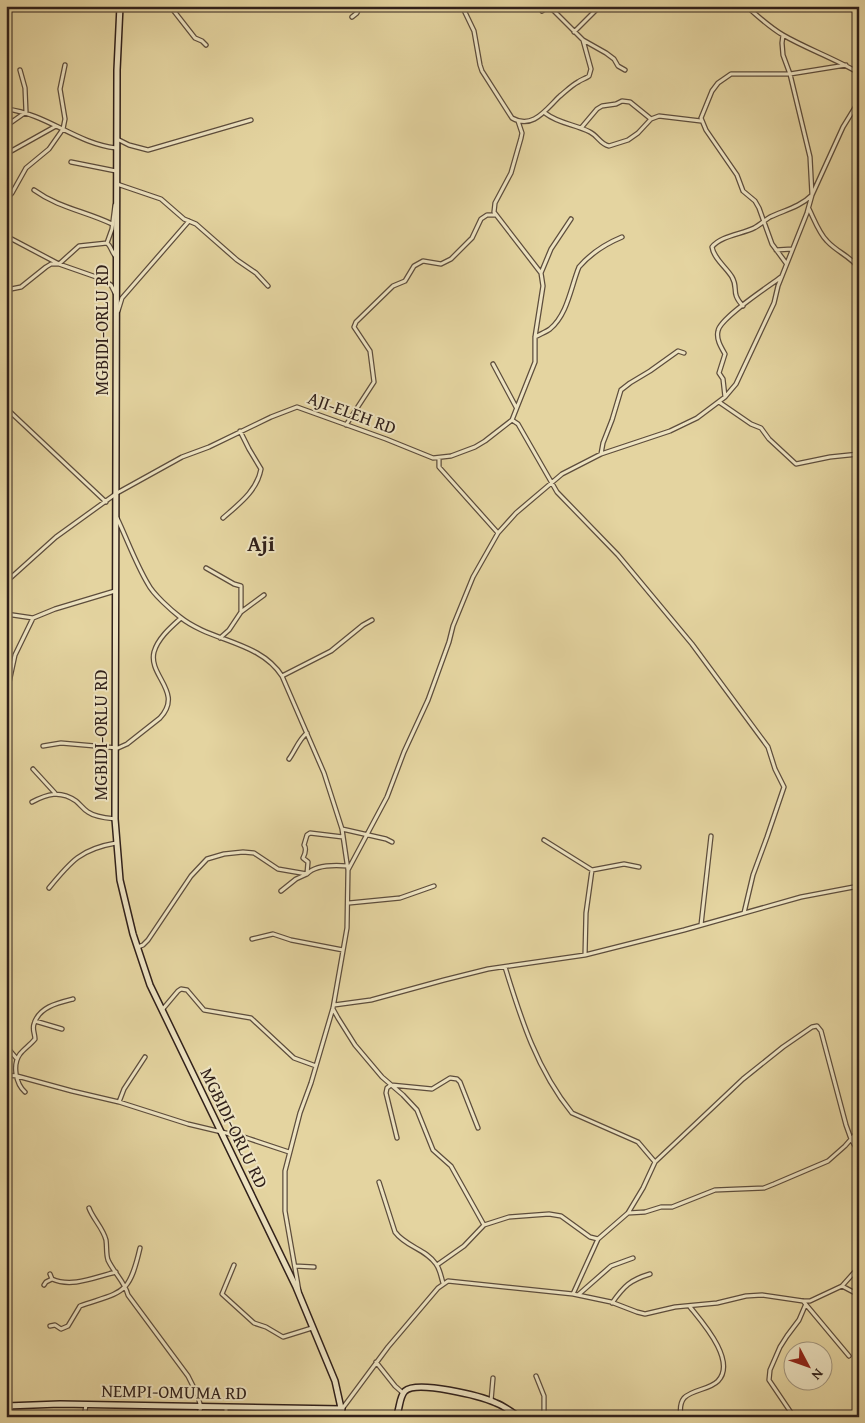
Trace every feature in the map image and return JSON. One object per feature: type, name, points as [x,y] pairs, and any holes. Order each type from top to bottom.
[{"type":"main road","name":"MGBIDI-ORLU RD","points":[[120,6],[117,70],[117,517],[115,591],[115,820],[120,880],[150,985],[300,1296],[333,1375],[343,1417]]},
{"type":"main road","points":[[396,1417],[403,1393],[407,1390],[432,1388],[468,1394],[491,1401],[519,1417]]},
{"type":"main road","name":"NEMPI-OMUMA RD","points":[[6,1406],[86,1405],[342,1409]]},
{"type":"street","points":[[170,6],[194,38],[206,45]]},
{"type":"street","points":[[352,17],[357,13],[360,6]]},
{"type":"street","points":[[462,6],[474,31],[482,71],[512,118],[517,121],[528,122],[545,113],[577,82],[589,76],[591,69],[583,40]]},
{"type":"street","points":[[574,32],[600,6]]},
{"type":"street","points":[[746,6],[762,20],[783,34],[859,73]]},
{"type":"street","points":[[542,11],[546,8],[553,10],[583,40],[610,56],[618,66],[625,70]]},
{"type":"street","points":[[783,34],[783,55],[790,74],[810,158],[812,196]]},
{"type":"street","points":[[6,198],[12,193],[26,168],[48,149],[63,129],[65,119],[60,89],[65,65]]},
{"type":"street","points":[[786,264],[767,232],[759,208],[743,191],[737,175],[701,121],[702,114],[712,91],[731,74],[790,74],[846,66]]},
{"type":"street","points":[[20,70],[25,88],[26,112]]},
{"type":"street","points":[[581,128],[597,109],[622,101],[630,102],[651,119]]},
{"type":"street","points":[[348,868],[388,797],[404,752],[428,700],[453,626],[473,577],[498,533],[516,513],[551,482],[576,466],[601,454],[670,431],[697,418],[725,397],[736,384],[774,303],[781,276],[812,196],[843,127],[859,101]]},
{"type":"street","points":[[6,109],[26,112],[92,143],[117,148]]},
{"type":"street","points":[[852,112],[859,109]]},
{"type":"street","points":[[6,126],[26,112]]},
{"type":"street","points":[[545,113],[559,122],[591,132],[600,142],[609,146],[628,140],[638,133],[651,119],[659,116],[701,121]]},
{"type":"street","points":[[117,139],[129,145],[148,150],[251,120]]},
{"type":"street","points":[[498,533],[439,467],[438,458],[451,456],[475,447],[495,435],[512,420],[535,362],[535,337],[544,286],[541,273],[495,215],[494,209],[495,203],[511,172],[521,138],[522,133],[517,121]]},
{"type":"street","points":[[6,154],[57,126]]},
{"type":"street","points":[[70,162],[117,171]]},
{"type":"street","points":[[117,184],[161,199],[184,219],[196,224],[236,260],[256,273],[268,286]]},
{"type":"street","points":[[34,190],[48,201],[98,217],[112,224]]},
{"type":"street","points":[[106,243],[109,239],[117,194]]},
{"type":"street","points":[[743,306],[735,298],[734,281],[731,275],[721,264],[712,247],[717,242],[751,230],[769,218],[791,209],[812,196]]},
{"type":"street","points":[[808,209],[826,240],[836,250],[853,260],[859,268]]},
{"type":"street","points":[[346,424],[374,382],[370,351],[354,328],[356,322],[393,286],[405,281],[414,266],[423,262],[441,264],[451,260],[472,238],[481,219],[488,215],[495,215]]},
{"type":"street","points":[[541,273],[551,249],[571,219]]},
{"type":"street","points":[[116,319],[122,298],[189,221]]},
{"type":"street","points":[[6,236],[59,264],[99,278],[111,285],[116,296]]},
{"type":"street","points":[[535,337],[549,329],[563,311],[579,266],[600,247],[622,237]]},
{"type":"street","points":[[106,243],[116,258]]},
{"type":"street","points":[[6,290],[21,286],[46,268],[59,264],[79,246],[106,243]]},
{"type":"street","points":[[776,250],[792,249]]},
{"type":"street","points":[[725,397],[723,379],[719,373],[725,354],[717,334],[721,324],[781,276]]},
{"type":"street","points":[[601,454],[621,390],[678,352],[684,353]]},
{"type":"street","points":[[493,364],[516,408]]},
{"type":"street","points":[[719,402],[751,424],[761,428],[769,440],[796,464],[830,457],[859,454]]},
{"type":"street","name":"AJI-ELEH RD","points":[[6,582],[56,537],[117,493],[174,461],[209,448],[240,431],[296,407],[346,424],[433,458],[438,458]]},
{"type":"street","points":[[6,408],[106,502]]},
{"type":"street","points":[[512,420],[518,424],[557,492],[618,555],[692,644],[768,747],[784,788],[753,875],[744,913]]},
{"type":"street","points":[[223,518],[250,493],[256,485],[261,469],[240,431]]},
{"type":"street","points":[[117,517],[148,586],[181,618],[220,638],[254,650],[276,667],[282,676],[324,773],[342,829],[348,868],[349,903],[347,928],[334,1006],[289,1152],[285,1171],[285,1211],[300,1296]]},
{"type":"street","points":[[206,568],[241,586],[242,612]]},
{"type":"street","points":[[6,614],[33,618],[55,609],[115,591]]},
{"type":"street","points":[[220,638],[229,630],[242,612],[264,595]]},
{"type":"street","points":[[7,692],[15,655],[33,618]]},
{"type":"street","points":[[43,746],[61,743],[115,748],[127,744],[156,722],[165,713],[169,697],[154,664],[154,651],[161,638],[181,618]]},
{"type":"street","points":[[282,676],[331,651],[372,620]]},
{"type":"street","points":[[289,759],[302,737],[307,733]]},
{"type":"street","points":[[33,769],[55,793]]},
{"type":"street","points":[[32,802],[55,793],[68,796],[78,802],[88,812],[115,820]]},
{"type":"street","points":[[342,829],[367,836],[386,838],[392,842]]},
{"type":"street","points":[[307,874],[308,862],[303,858],[307,836],[310,833],[343,837]]},
{"type":"street","points":[[701,925],[711,836]]},
{"type":"street","points":[[544,840],[592,870],[624,864],[639,867]]},
{"type":"street","points":[[49,888],[69,864],[83,854],[97,846],[116,843]]},
{"type":"street","points":[[138,947],[148,940],[190,876],[207,859],[224,854],[254,853],[278,869],[307,874]]},
{"type":"street","points":[[281,891],[311,870],[333,865],[348,868]]},
{"type":"street","points":[[585,955],[586,913],[592,870]]},
{"type":"street","points":[[349,903],[400,898],[434,886]]},
{"type":"street","points":[[334,1006],[371,1000],[488,969],[585,955],[801,897],[859,886]]},
{"type":"street","points":[[252,939],[273,934],[291,940],[343,950]]},
{"type":"street","points":[[505,967],[523,1026],[538,1060],[565,1105],[572,1113],[638,1142],[655,1162]]},
{"type":"street","points":[[162,1010],[178,991],[181,989],[187,990],[204,1010],[251,1018],[294,1058],[316,1066]]},
{"type":"street","points":[[25,1092],[18,1084],[18,1059],[34,1040],[33,1027],[35,1021],[41,1011],[53,1004],[72,999]]},
{"type":"street","points":[[334,1006],[338,1018],[355,1045],[382,1077],[417,1110],[433,1150],[451,1166],[484,1225]]},
{"type":"street","points":[[35,1021],[62,1029]]},
{"type":"street","points":[[576,1295],[598,1239],[628,1213],[643,1188],[655,1162],[743,1079],[783,1047],[815,1026],[819,1027],[823,1037],[851,1139],[859,1153]]},
{"type":"street","points":[[6,1046],[18,1059]]},
{"type":"street","points":[[119,1102],[124,1089],[145,1057]]},
{"type":"street","points":[[6,1075],[17,1076],[72,1092],[119,1102],[222,1133],[247,1138],[289,1152]]},
{"type":"street","points":[[397,1138],[386,1093],[387,1088],[391,1085],[432,1089],[450,1078],[457,1078],[478,1128]]},
{"type":"street","points":[[628,1213],[679,1206],[715,1190],[769,1186],[828,1161],[859,1130]]},
{"type":"street","points":[[379,1182],[395,1232],[400,1238],[428,1256],[437,1265],[443,1283]]},
{"type":"street","points":[[89,1208],[106,1240],[108,1258],[126,1287],[128,1295],[188,1376],[201,1407],[198,1417]]},
{"type":"street","points":[[437,1265],[464,1246],[484,1225],[509,1217],[549,1214],[561,1216],[590,1237],[598,1239]]},
{"type":"street","points":[[50,1326],[55,1325],[61,1329],[68,1326],[80,1306],[113,1296],[126,1287],[131,1278],[140,1248]]},
{"type":"street","points":[[576,1295],[611,1266],[633,1258]]},
{"type":"street","points":[[234,1265],[222,1294],[254,1323],[266,1327],[283,1337],[313,1328]]},
{"type":"street","points":[[295,1266],[314,1267]]},
{"type":"street","points":[[342,1409],[388,1347],[443,1283],[448,1281],[576,1295],[612,1303],[645,1314],[762,1295],[802,1302],[818,1298],[842,1286],[859,1267]]},
{"type":"street","points":[[50,1274],[52,1279],[59,1282],[79,1282],[116,1272]]},
{"type":"street","points":[[612,1303],[624,1287],[640,1277],[650,1274]]},
{"type":"street","points":[[44,1285],[52,1279]]},
{"type":"street","points":[[842,1286],[858,1295]]},
{"type":"street","points":[[802,1302],[849,1356]]},
{"type":"street","points":[[794,1417],[769,1380],[770,1370],[780,1347],[799,1320],[805,1306]]},
{"type":"street","points":[[681,1417],[684,1398],[712,1385],[719,1380],[722,1373],[722,1358],[718,1345],[705,1325],[689,1307]]},
{"type":"street","points":[[376,1362],[403,1393]]},
{"type":"street","points":[[536,1376],[544,1396],[544,1417]]},
{"type":"street","points":[[491,1401],[493,1378]]},
{"type":"street","points":[[84,1417],[86,1405]]},
{"type":"street","points":[[226,1407],[226,1417]]},
{"type":"district","name":"Aji","points":[[261,543]]}]
